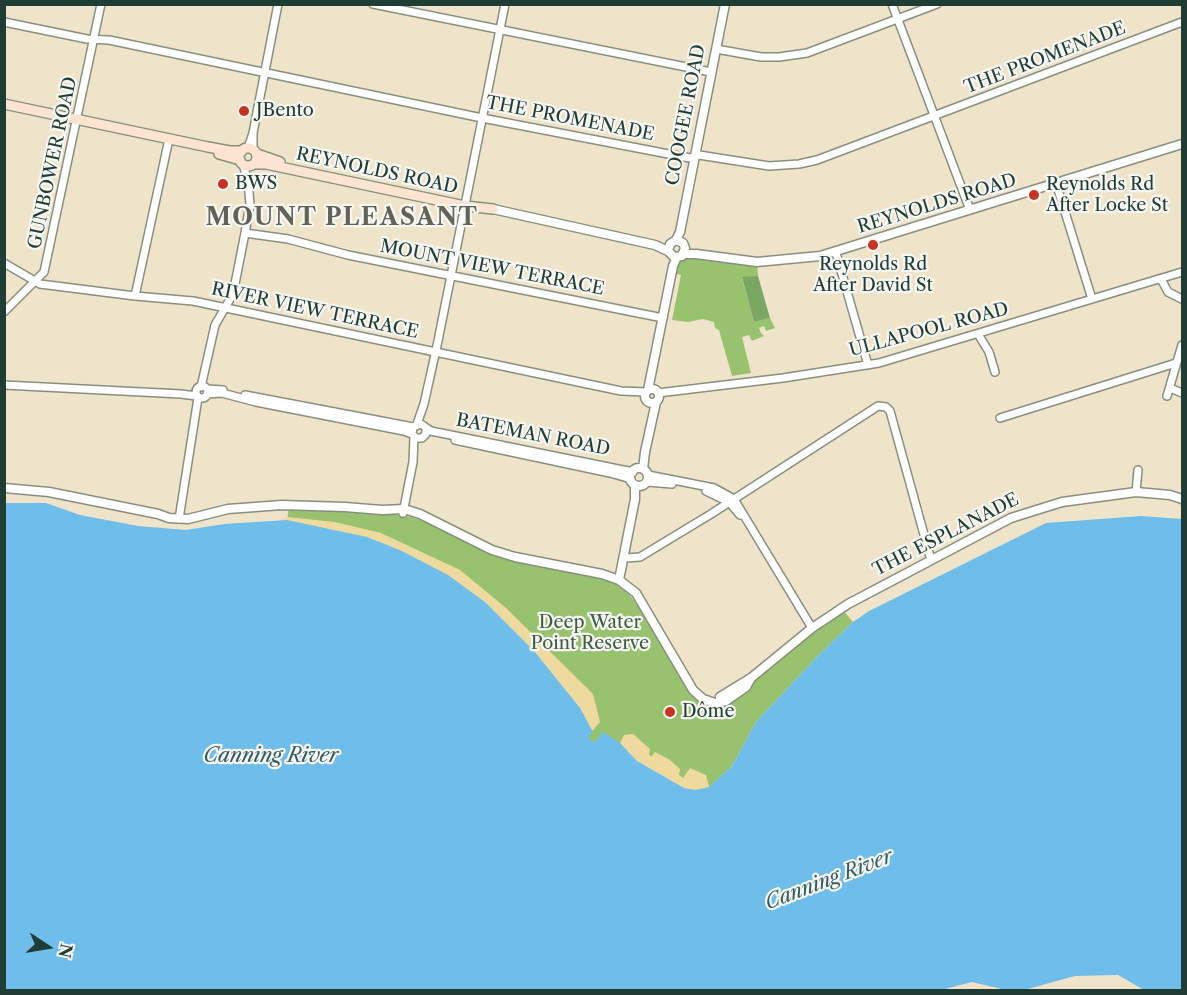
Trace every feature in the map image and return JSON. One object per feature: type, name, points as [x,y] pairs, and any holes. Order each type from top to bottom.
[{"type":"main road","name":"REYNOLDS ROAD","points":[[4,104],[77,122],[230,151],[285,166],[494,209]]},
{"type":"main road","name":"REYNOLDS ROAD","points":[[4,109],[37,113]]},
{"type":"street","name":"GUNBOWER ROAD","points":[[4,312],[44,272],[101,4]]},
{"type":"street","points":[[180,516],[195,423],[215,324],[232,294],[246,233],[250,204],[248,157],[278,4]]},
{"type":"street","points":[[373,4],[711,72]]},
{"type":"street","points":[[404,511],[505,4]]},
{"type":"street","name":"COOGEE ROAD","points":[[619,580],[652,418],[652,371],[725,4]]},
{"type":"street","points":[[892,4],[970,210]]},
{"type":"street","points":[[716,49],[761,57],[807,53],[937,4]]},
{"type":"street","name":"THE PROMENADE","points":[[4,22],[87,39],[95,38],[684,157],[699,155],[768,166],[817,160],[1182,22]]},
{"type":"street","points":[[135,296],[168,141]]},
{"type":"street","name":"REYNOLDS ROAD","points":[[494,209],[726,259],[764,262],[806,259],[836,253],[1182,144]]},
{"type":"street","points":[[1056,183],[1092,299]]},
{"type":"street","name":"MOUNT VIEW TERRACE","points":[[246,233],[288,239],[348,255],[663,318]]},
{"type":"street","points":[[836,253],[868,365]]},
{"type":"street","name":"RIVER VIEW TERRACE","points":[[4,263],[36,282],[135,296],[193,301],[435,353],[652,396]]},
{"type":"street","name":"ULLAPOOL ROAD","points":[[652,396],[868,365],[1182,272]]},
{"type":"street","points":[[1161,279],[1168,292],[1182,299]]},
{"type":"street","points":[[978,334],[989,352],[995,372]]},
{"type":"street","points":[[1167,396],[1182,345]]},
{"type":"street","points":[[999,418],[1176,363]]},
{"type":"street","name":"BATEMAN ROAD","points":[[4,385],[181,394],[202,392],[419,431],[609,472],[714,488],[732,500],[812,628]]},
{"type":"street","points":[[1170,388],[1182,393]]},
{"type":"street","points":[[625,558],[640,557],[878,406],[886,407],[890,411],[931,560]]},
{"type":"street","points":[[1136,492],[1138,470]]},
{"type":"street","name":"BATEMAN ROAD","points":[[640,477],[711,492],[732,500]]},
{"type":"street","name":"THE ESPLANADE","points":[[4,488],[49,492],[158,514],[180,516],[200,515],[228,509],[282,505],[345,507],[420,514],[492,550],[515,557],[602,574],[619,580],[636,592],[693,690],[703,699],[715,703],[726,701],[747,687],[751,678],[812,628],[848,604],[1027,512],[1062,502],[1136,492],[1161,493],[1182,499]]},
{"type":"street","points":[[711,514],[718,507],[720,496]]},
{"type":"green space","points":[[683,254],[757,262],[758,276],[742,278],[754,322],[770,318],[775,328],[766,331],[764,326],[759,328],[764,336],[752,341],[749,335],[742,337],[751,373],[732,376],[719,330],[715,328],[714,322],[703,319],[688,322],[672,320],[681,275],[672,273]]},
{"type":"green space","points":[[758,276],[770,318],[754,322],[742,277]]},
{"type":"green space","name":"Deep Water Point Reserve","points":[[289,507],[370,511],[411,517],[437,526],[500,557],[591,576],[616,584],[629,594],[647,618],[687,687],[715,701],[734,695],[843,610],[853,622],[756,722],[732,766],[709,787],[696,790],[603,733],[594,743],[287,520]]},
{"type":"sand","points":[[287,517],[335,522],[381,533],[460,570],[506,608],[593,694],[600,722],[587,737],[273,523]]},
{"type":"sand","points":[[633,734],[650,749],[651,757],[655,752],[670,760],[680,769],[679,775],[683,778],[690,768],[706,775],[709,787],[696,790],[684,788],[637,761],[620,743],[624,735]]},
{"type":"water","name":"Canning River","points":[[5,503],[46,503],[80,515],[138,526],[186,530],[224,524],[287,520],[367,537],[402,551],[448,575],[485,602],[534,651],[580,708],[593,732],[588,737],[594,743],[603,732],[620,743],[637,761],[684,788],[696,790],[709,787],[732,766],[756,722],[814,660],[853,622],[869,611],[1046,523],[1141,516],[1182,519],[1182,990],[1144,990],[1118,975],[1075,976],[1024,990],[1006,990],[972,982],[941,990],[5,990]]},
{"type":"place","name":"JBento","points":[[244,111]]},
{"type":"place","name":"BWS","points":[[223,184]]},
{"type":"place","name":"Reynolds Rd After Locke St","points":[[1034,195]]},
{"type":"place","name":"Reynolds Rd After David St","points":[[873,245]]},
{"type":"place","name":"Dôme","points":[[670,712]]},
{"type":"district","name":"MOUNT PLEASANT","points":[[342,218]]}]
